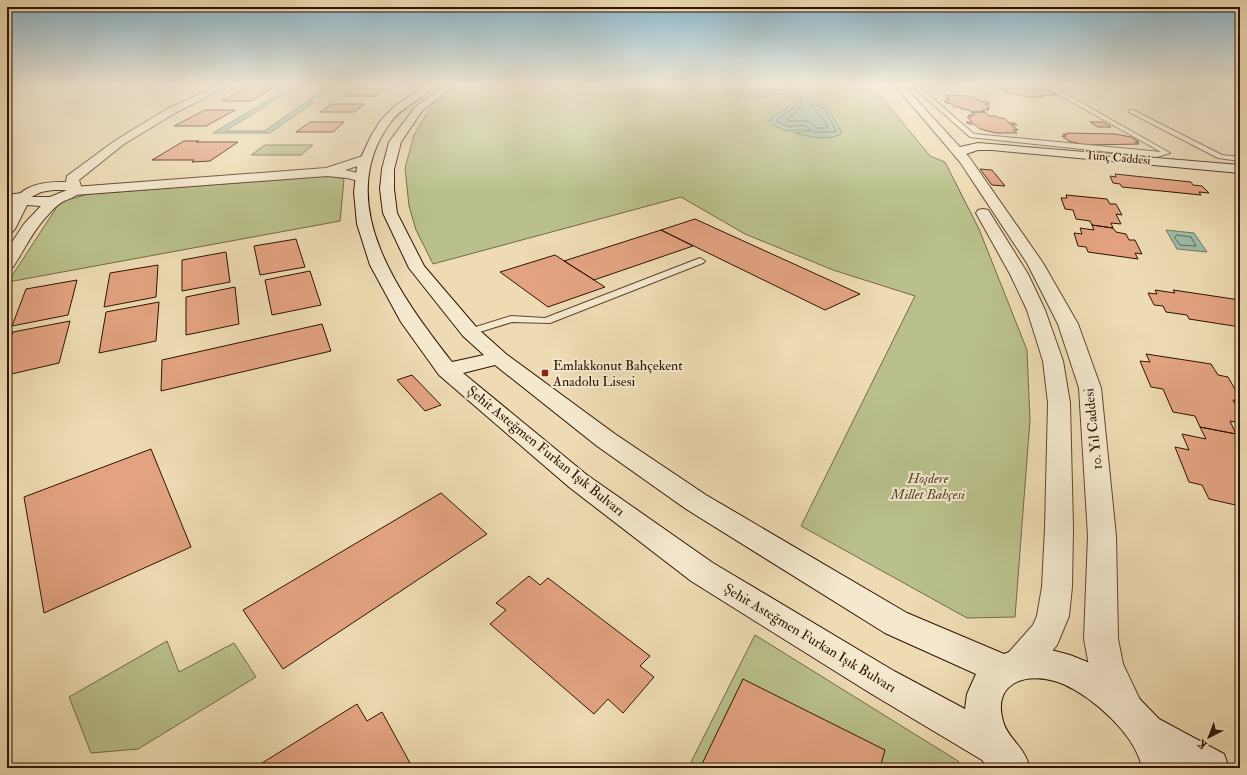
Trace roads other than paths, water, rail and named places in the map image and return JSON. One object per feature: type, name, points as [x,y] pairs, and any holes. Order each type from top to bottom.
[{"type":"street","points":[[7,229],[25,196],[50,183],[106,142],[144,120]]},
{"type":"street","points":[[73,189],[72,179],[120,142],[156,120]]},
{"type":"street","name":"Şehit Asteğmen Furkan Işık Bulvarı","points":[[386,120],[376,136],[364,169],[361,192],[364,224],[378,265],[411,322],[447,370],[578,481],[702,572],[1003,757]]},
{"type":"street","points":[[410,120],[394,142],[388,169],[387,189],[390,213],[417,268],[470,332],[499,358],[606,440],[696,502],[896,623],[1012,666],[1044,664],[1070,671],[1099,686],[1136,720],[1210,768]]},
{"type":"street","points":[[914,120],[958,174],[992,226],[1019,274],[1036,310],[1053,361],[1059,403],[1059,528],[1057,587],[1054,616],[1045,635],[1012,666],[989,682],[983,699],[984,721],[1003,757]]},
{"type":"street","name":"10. Yıl Caddesi","points":[[931,120],[954,146],[1035,263],[1068,324],[1090,388],[1102,536],[1101,639],[1106,666],[1160,760],[1161,768]]},
{"type":"street","name":"Tunç Caddesi","points":[[954,146],[965,149],[978,146],[997,147],[1239,165]]},
{"type":"street","name":"Tunç Caddesi","points":[[954,146],[997,147]]},
{"type":"street","points":[[7,199],[25,196],[55,186],[73,189],[364,169]]},
{"type":"street","points":[[327,172],[348,174],[364,169]]},
{"type":"street","points":[[7,263],[39,214],[49,205],[73,189]]},
{"type":"street","points":[[25,196],[24,201],[38,202],[60,198]]},
{"type":"street","points":[[447,370],[499,358]]},
{"type":"lane","points":[[954,120],[972,136],[1157,155],[1167,153],[1109,120]]},
{"type":"lane","points":[[1150,120],[1220,157],[1239,165]]},
{"type":"lane","points":[[470,332],[511,319],[546,321],[700,261]]},
{"type":"water","points":[[235,120],[243,120],[225,131],[265,131],[280,120],[288,120],[270,133],[213,133]]},
{"type":"water","points":[[770,120],[835,120],[841,131],[841,134],[824,138],[806,136],[795,133],[810,131],[786,130],[775,126],[770,122]]},
{"type":"water","points":[[1166,230],[1194,233],[1207,252],[1177,249]]},
{"type":"place","name":"Emlakkonut Bahçekent Anadolu Lisesi","points":[[545,373]]},
{"type":"park label","name":"Hoşdere Millet Bahçesi","points":[[928,486]]}]
